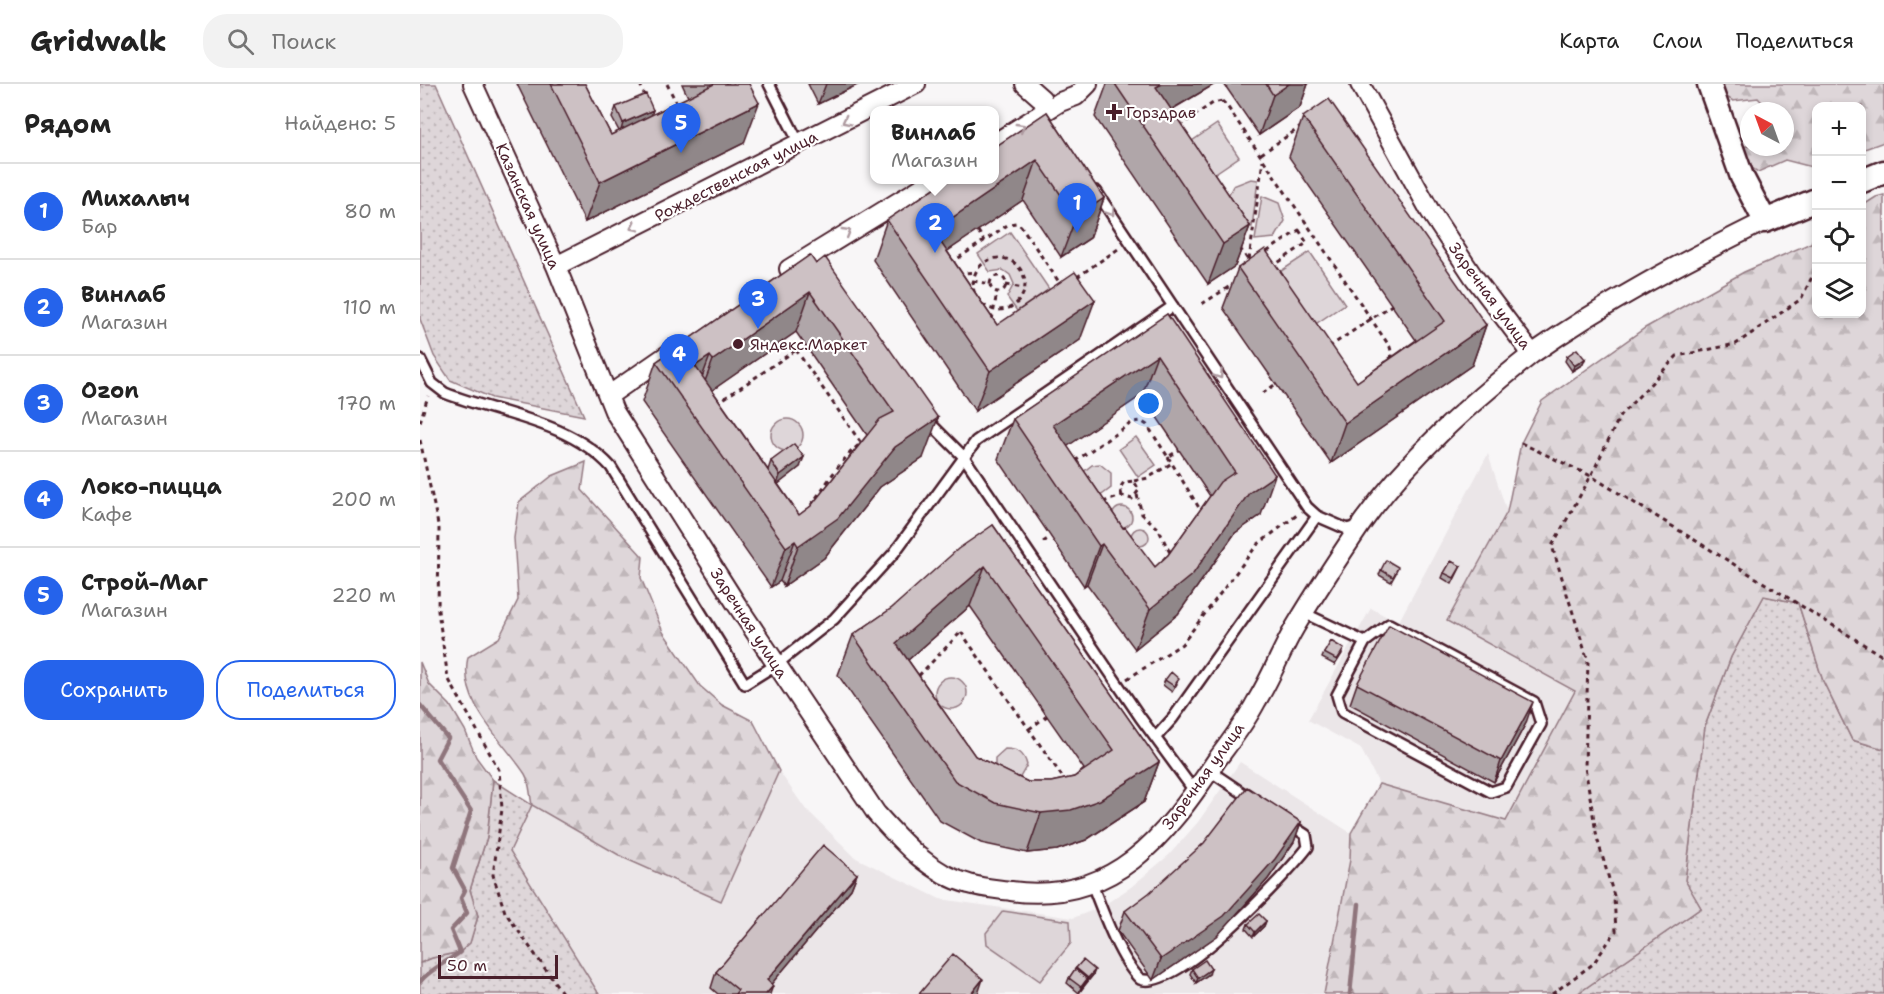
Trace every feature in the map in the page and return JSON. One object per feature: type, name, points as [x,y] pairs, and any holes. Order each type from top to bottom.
[{"type":"street","name":"Казанская улица","points":[[473,84],[556,266],[580,329]]},
{"type":"street","name":"Рождественская улица","points":[[874,106],[916,84]]},
{"type":"street","points":[[1026,84],[1042,99],[1048,114]]},
{"type":"street","points":[[999,141],[1048,114],[1076,96],[1088,84]]},
{"type":"street","name":"Заречная улица","points":[[580,329],[614,411],[876,813],[904,845],[920,858],[968,884],[1038,894],[1092,884],[1116,873],[1152,845],[1196,792],[1256,703],[1304,614],[1362,524],[1394,480],[1427,445],[1532,354],[1473,276],[1430,212],[1360,84]]},
{"type":"street","points":[[1709,84],[1742,177],[1765,221]]},
{"type":"street","name":"Рождественская улица","points":[[556,266],[870,108]]},
{"type":"street","points":[[1866,179],[1884,172]]},
{"type":"street","points":[[774,280],[815,257],[928,184]]},
{"type":"street","points":[[1532,354],[1612,301],[1683,261],[1765,221],[1812,202]]},
{"type":"street","points":[[608,396],[686,341]]},
{"type":"lane","points":[[769,84],[800,145]]},
{"type":"lane","points":[[1091,183],[1307,507],[1317,516],[1347,529],[1362,524]]},
{"type":"lane","points":[[420,359],[432,383],[445,393],[564,432],[596,450],[611,467],[745,684],[777,664],[834,619],[894,553],[976,441],[1173,306]]},
{"type":"lane","points":[[919,409],[964,457],[1118,685],[1156,736],[1159,749],[1196,792]]},
{"type":"lane","points":[[1156,736],[1173,718],[1317,516]]},
{"type":"lane","points":[[1304,614],[1365,642]]},
{"type":"lane","points":[[1389,624],[1534,702],[1541,724],[1506,787],[1491,792],[1342,712],[1337,695],[1365,642],[1389,624]]},
{"type":"lane","points":[[1210,771],[1266,809]]},
{"type":"lane","points":[[1092,884],[1111,933],[1140,979],[1152,985],[1162,984],[1198,964],[1239,927],[1279,885],[1308,847],[1306,836],[1276,815]]},
{"type":"path","points":[[640,84],[648,106]]},
{"type":"path","points":[[667,84],[683,115]]},
{"type":"path","points":[[1222,101],[1260,154],[1390,347],[1392,355],[1387,362],[1348,389],[1339,390],[1332,385],[1168,138],[1180,126],[1213,103],[1222,101]]},
{"type":"path","points":[[1260,154],[1309,122]]},
{"type":"path","points":[[1249,262],[1264,159]]},
{"type":"path","points":[[947,266],[1009,224],[1016,222],[1022,226],[1063,287],[1130,241]]},
{"type":"path","points":[[1299,230],[1307,243],[1270,268],[1266,261],[1262,255],[1299,230]]},
{"type":"path","points":[[1303,236],[1312,230]]},
{"type":"path","points":[[978,231],[984,240]]},
{"type":"path","points":[[991,259],[1006,259],[1019,268],[1023,276],[1024,288],[1013,306],[993,310],[981,304],[971,290],[973,281],[976,272],[991,259]]},
{"type":"path","points":[[1246,275],[1266,261]]},
{"type":"path","points":[[963,286],[961,279],[965,273],[976,272]]},
{"type":"path","points":[[991,284],[998,276],[1005,279],[1006,285],[1003,291],[997,292]]},
{"type":"path","points":[[1552,994],[1593,964],[1616,931],[1614,896],[1597,838],[1585,767],[1588,661],[1552,546],[1591,476],[1620,416],[1677,356],[1736,344],[1801,299],[1812,277]]},
{"type":"path","points":[[952,278],[961,279]]},
{"type":"path","points":[[973,281],[991,284],[997,292],[990,326]]},
{"type":"path","points":[[1202,304],[1237,281]]},
{"type":"path","points":[[1006,285],[1024,288]]},
{"type":"path","points":[[1308,362],[1392,305]]},
{"type":"path","points":[[796,350],[861,443],[847,455],[800,522],[783,536],[698,416],[796,350]]},
{"type":"path","points":[[420,423],[432,383]]},
{"type":"path","points":[[1263,393],[1276,384]]},
{"type":"path","points":[[1069,466],[1133,422],[1141,421],[1147,425],[1199,503],[1202,511],[1198,519]]},
{"type":"path","points":[[420,440],[439,530],[438,611],[448,678],[500,770],[502,810],[493,875],[505,912],[563,994]]},
{"type":"path","points":[[1521,443],[1591,476],[1884,657]]},
{"type":"path","points":[[1168,457],[1179,450]]},
{"type":"path","points":[[1122,496],[1121,485],[1129,480],[1148,478],[1172,463]]},
{"type":"path","points":[[1134,481],[1139,490],[1137,507],[1158,528],[1170,553]]},
{"type":"path","points":[[1094,508],[1122,496],[1132,498],[1137,495]]},
{"type":"path","points":[[1118,685],[1182,644],[1257,544],[1307,507]]},
{"type":"path","points":[[1044,542],[1051,537]]},
{"type":"path","points":[[1163,561],[1177,545]]},
{"type":"path","points":[[961,632],[1029,729],[1073,792],[1038,804],[1003,803],[967,790],[899,696],[961,632]]},
{"type":"path","points":[[1029,729],[1047,716]]},
{"type":"shaded area","points":[[1488,454],[1507,512],[1447,621],[1575,691],[1506,822],[1379,784],[1361,749],[1308,720],[1371,608],[1398,623]]},
{"type":"shaded area","points":[[1240,762],[1351,833],[1350,860],[1324,994],[599,994],[510,850],[532,805],[624,859],[720,901],[779,771],[804,807],[856,858],[940,899],[1073,918],[1101,907],[1131,887],[1169,855],[1198,822]]},
{"type":"green space","points":[[420,84],[436,84],[584,416],[492,398],[450,380],[434,356],[420,319]]},
{"type":"green space","points":[[1720,84],[1884,84],[1884,142],[1866,149],[1866,102],[1812,102],[1812,167],[1785,160],[1758,172],[1750,167],[1747,156],[1794,156],[1794,102],[1762,102],[1758,98],[1733,101],[1725,96]]},
{"type":"green space","points":[[1217,124],[1239,157],[1211,176],[1189,143]]},
{"type":"green space","points":[[1251,179],[1258,180],[1252,227],[1244,226],[1227,198],[1233,186]]},
{"type":"green space","points":[[1884,195],[1884,749],[1852,740],[1823,681],[1798,603],[1764,596],[1731,657],[1705,726],[1685,880],[1701,908],[1577,994],[1324,994],[1350,860],[1351,833],[1379,784],[1506,821],[1575,691],[1447,621],[1507,512],[1521,443],[1542,401],[1645,328],[1744,272],[1812,241],[1812,318],[1866,318],[1866,203]]},
{"type":"green space","points":[[1262,196],[1279,203],[1285,221],[1275,238],[1255,240]]},
{"type":"green space","points":[[1010,232],[1049,289],[1017,311],[1007,297],[1014,284],[1010,275],[1003,270],[990,272],[978,254]]},
{"type":"green space","points":[[1310,252],[1345,304],[1314,325],[1278,273]]},
{"type":"green space","points":[[787,419],[798,424],[803,435],[798,446],[787,451],[776,446],[771,435],[776,424]]},
{"type":"green space","points":[[1136,437],[1156,465],[1138,477],[1119,449]]},
{"type":"green space","points":[[586,462],[582,490],[643,557],[641,578],[663,632],[700,686],[722,705],[753,721],[779,771],[721,901],[624,858],[532,805],[527,777],[484,720],[469,690],[468,657],[499,638],[518,600],[514,538],[519,502],[552,476]]},
{"type":"green space","points":[[1100,464],[1111,473],[1111,488],[1099,497],[1082,473],[1092,465]]},
{"type":"green space","points":[[1122,507],[1129,510],[1132,517],[1129,524],[1122,527],[1115,524],[1112,517],[1115,510]]},
{"type":"green space","points":[[1136,528],[1144,528],[1149,533],[1147,544],[1136,546],[1131,541],[1131,533]]},
{"type":"green space","points":[[1764,596],[1798,603],[1823,681],[1852,740],[1884,749],[1884,994],[1577,994],[1701,908],[1685,881],[1705,726],[1731,657]]},
{"type":"green space","points":[[420,662],[429,684],[450,705],[465,730],[476,757],[493,780],[487,837],[470,890],[478,916],[470,943],[460,952],[420,963]]},
{"type":"green space","points":[[951,677],[962,682],[967,693],[962,704],[951,709],[940,704],[935,693],[940,682]]},
{"type":"green space","points":[[1005,749],[1020,752],[1026,761],[1027,765],[1019,779],[995,770],[995,758]]},
{"type":"green space","points":[[493,780],[532,805],[510,851],[599,994],[420,994],[420,963],[460,952],[470,942],[478,916],[470,890],[487,837]]},
{"type":"green space","points":[[1003,911],[1070,921],[1071,943],[1040,981],[987,944],[986,933]]},
{"type":"building","points":[[551,84],[585,84],[611,135],[714,84],[749,84],[759,103],[600,182]]},
{"type":"building","points":[[1115,84],[1162,84],[1156,87],[1250,226],[1223,244]]},
{"type":"building","points":[[1266,84],[1289,84],[1273,95]]},
{"type":"building","points":[[646,94],[653,110],[623,123],[616,107]]},
{"type":"building","points":[[1329,99],[1486,325],[1345,423],[1238,268],[1265,249],[1357,382],[1445,321],[1303,117]]},
{"type":"building","points":[[1047,112],[1104,198],[1076,217],[1037,160],[933,231],[997,325],[1075,272],[1095,300],[990,371],[887,220],[941,184],[999,184],[999,144]]},
{"type":"building","points":[[810,255],[816,264],[825,257],[938,418],[895,447],[838,518],[798,546],[795,541],[786,547],[656,362]],"holes":[[[810,292],[894,412],[880,419],[811,506],[799,515],[695,366],[710,356],[713,360]]]},
{"type":"building","points":[[1167,314],[1275,475],[1249,493],[1193,574],[1150,609],[1102,544],[1099,546],[1013,419]],"holes":[[[1157,355],[1235,472],[1220,482],[1168,555],[1155,567],[1125,527],[1123,528],[1053,425]]]},
{"type":"building","points":[[1577,349],[1585,359],[1574,366],[1567,356]]},
{"type":"building","points":[[794,444],[804,457],[780,475],[771,461]]},
{"type":"building","points":[[993,525],[1159,762],[1100,800],[1071,810],[1041,813],[995,803],[955,781],[853,635],[892,608],[958,549]],"holes":[[[985,566],[1114,750],[1074,777],[1051,782],[1028,782],[975,756],[896,643]]]},
{"type":"building","points":[[1386,560],[1398,567],[1393,577],[1381,570]]},
{"type":"building","points":[[1451,561],[1461,566],[1454,578],[1444,573]]},
{"type":"building","points":[[1389,625],[1533,702],[1501,761],[1357,684]]},
{"type":"building","points":[[1331,641],[1344,649],[1337,660],[1324,653]]},
{"type":"building","points":[[1171,672],[1179,679],[1174,686],[1165,680]]},
{"type":"building","points":[[1247,787],[1301,822],[1275,859],[1224,916],[1161,959],[1125,911],[1149,893],[1204,843]]},
{"type":"building","points":[[823,845],[857,874],[767,980],[773,986],[766,994],[735,994],[738,990],[716,972]]},
{"type":"building","points":[[1259,914],[1266,921],[1255,932],[1248,924]]},
{"type":"building","points":[[953,954],[983,979],[971,994],[919,994]]},
{"type":"building","points":[[1083,960],[1095,970],[1088,978],[1076,968]]},
{"type":"building","points":[[1205,960],[1211,969],[1198,978],[1192,969]]},
{"type":"building","points":[[1075,969],[1087,979],[1081,987],[1069,978]]},
{"type":"waterway","points":[[420,705],[448,738],[437,759],[471,811],[453,868],[465,890],[461,898],[467,913],[451,930],[460,952],[420,982]]},
{"type":"waterway","points":[[1350,994],[1359,904]]},
{"type":"place","name":"Горздрав","points":[[1114,112]]},
{"type":"place","name":"Строй-Маг","points":[[681,153]]},
{"type":"place","name":"Михалыч","points":[[1077,233]]},
{"type":"place","name":"Винлаб","points":[[935,253]]},
{"type":"place","name":"Ozon","points":[[758,329]]},
{"type":"place","name":"Яндекс.Маркет","points":[[738,344]]},
{"type":"place","name":"Локо-пицца","points":[[679,384]]}]
